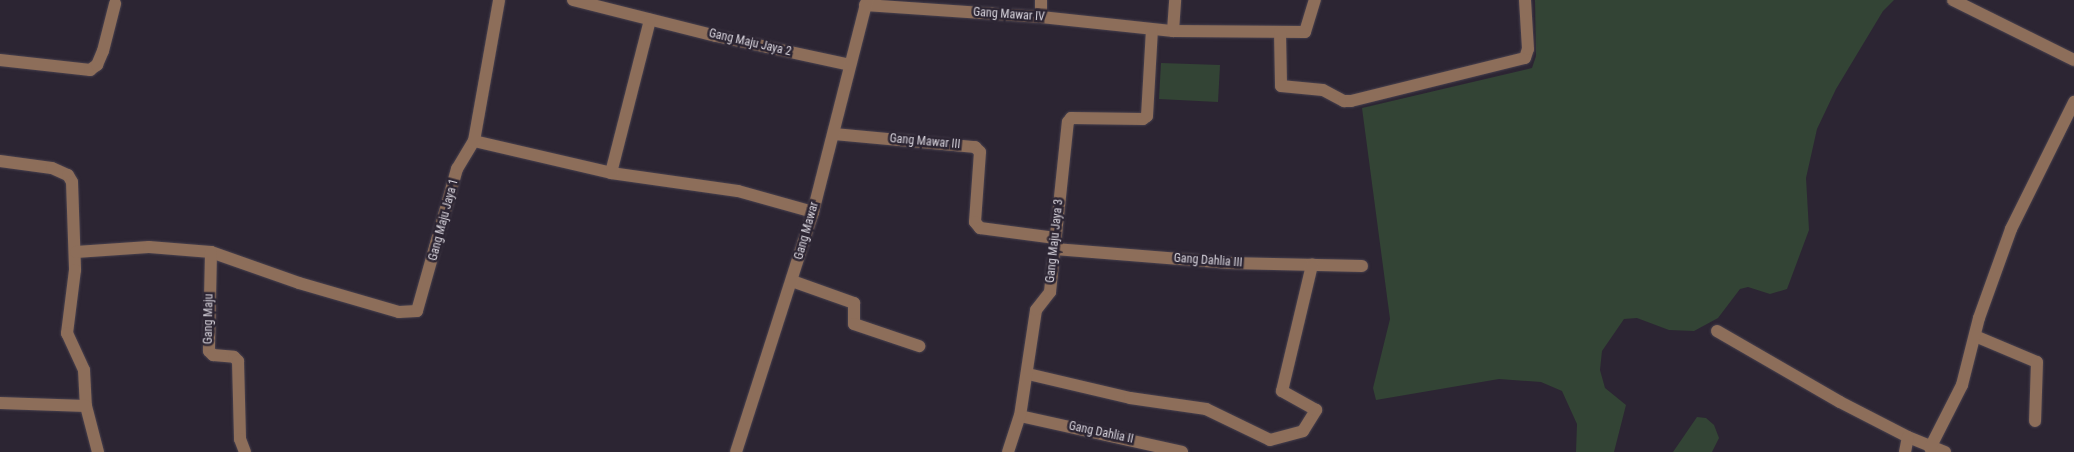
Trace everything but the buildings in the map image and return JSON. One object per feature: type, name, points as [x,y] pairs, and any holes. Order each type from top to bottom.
[{"type":"street","points":[[499,0],[474,141],[611,173],[738,191],[813,212]]},
{"type":"street","name":"Gang Maju Jaya 2","points":[[573,0],[650,20],[850,64]]},
{"type":"street","points":[[1041,17],[1042,0]]},
{"type":"street","points":[[1173,31],[1175,0]]},
{"type":"street","name":"Gang Mawar IV","points":[[866,3],[1041,17],[1152,30],[1305,32],[1310,23],[1315,0]]},
{"type":"street","points":[[1280,32],[1281,86],[1323,90],[1344,101],[1516,62],[1525,58],[1528,49],[1525,0]]},
{"type":"street","points":[[1953,0],[2074,60]]},
{"type":"street","name":"Gang Mawar","points":[[736,452],[813,212],[866,3]]},
{"type":"street","points":[[0,60],[90,70],[97,64],[103,52],[115,4]]},
{"type":"street","points":[[611,173],[650,20]]},
{"type":"street","name":"Gang Maju Jaya 3","points":[[1008,452],[1020,416],[1028,374],[1036,310],[1050,292],[1067,128],[1071,118],[1143,119],[1147,116],[1152,30]]},
{"type":"street","points":[[1930,448],[1962,384],[1975,336],[2011,229],[2074,102]]},
{"type":"street","name":"Gang Mawar III","points":[[834,134],[975,147],[980,152],[975,222],[980,228],[1055,244]]},
{"type":"street","name":"Gang Maju Jaya 1","points":[[211,252],[299,283],[398,312],[417,311],[457,169],[474,141]]},
{"type":"street","points":[[0,161],[52,168],[68,175],[72,182],[76,252],[67,334],[84,370],[86,406],[98,452]]},
{"type":"street","name":"Gang Dahlia III","points":[[1055,244],[1229,263],[1362,266]]},
{"type":"street","points":[[76,252],[149,247],[211,252]]},
{"type":"street","name":"Gang Maju","points":[[211,252],[209,351],[213,355],[234,357],[238,361],[240,439],[246,452]]},
{"type":"street","points":[[1028,374],[1130,398],[1197,406],[1270,440],[1303,431],[1316,410],[1282,391],[1312,265]]},
{"type":"street","points":[[792,281],[854,303],[854,324],[919,346]]},
{"type":"street","points":[[1717,331],[1908,437],[1930,448],[1945,452]]},
{"type":"street","points":[[1975,336],[2037,362],[2035,422]]},
{"type":"street","points":[[0,403],[86,406]]},
{"type":"street","name":"Gang Dahlia II","points":[[1020,416],[1182,452]]},
{"type":"street","points":[[1905,452],[1908,437]]},
{"type":"green space","points":[[1535,0],[1894,0],[1883,11],[1836,89],[1817,129],[1806,178],[1809,230],[1787,289],[1770,294],[1748,287],[1740,289],[1718,318],[1694,331],[1669,330],[1637,318],[1624,319],[1602,351],[1600,370],[1605,388],[1626,405],[1614,452],[1576,452],[1577,424],[1562,391],[1541,382],[1499,379],[1376,400],[1373,388],[1390,319],[1362,108],[1532,68],[1536,56]]},
{"type":"green space","points":[[1161,63],[1220,65],[1218,102],[1159,99]]},
{"type":"green space","points":[[1697,417],[1706,418],[1714,425],[1719,438],[1712,452],[1673,452]]}]
